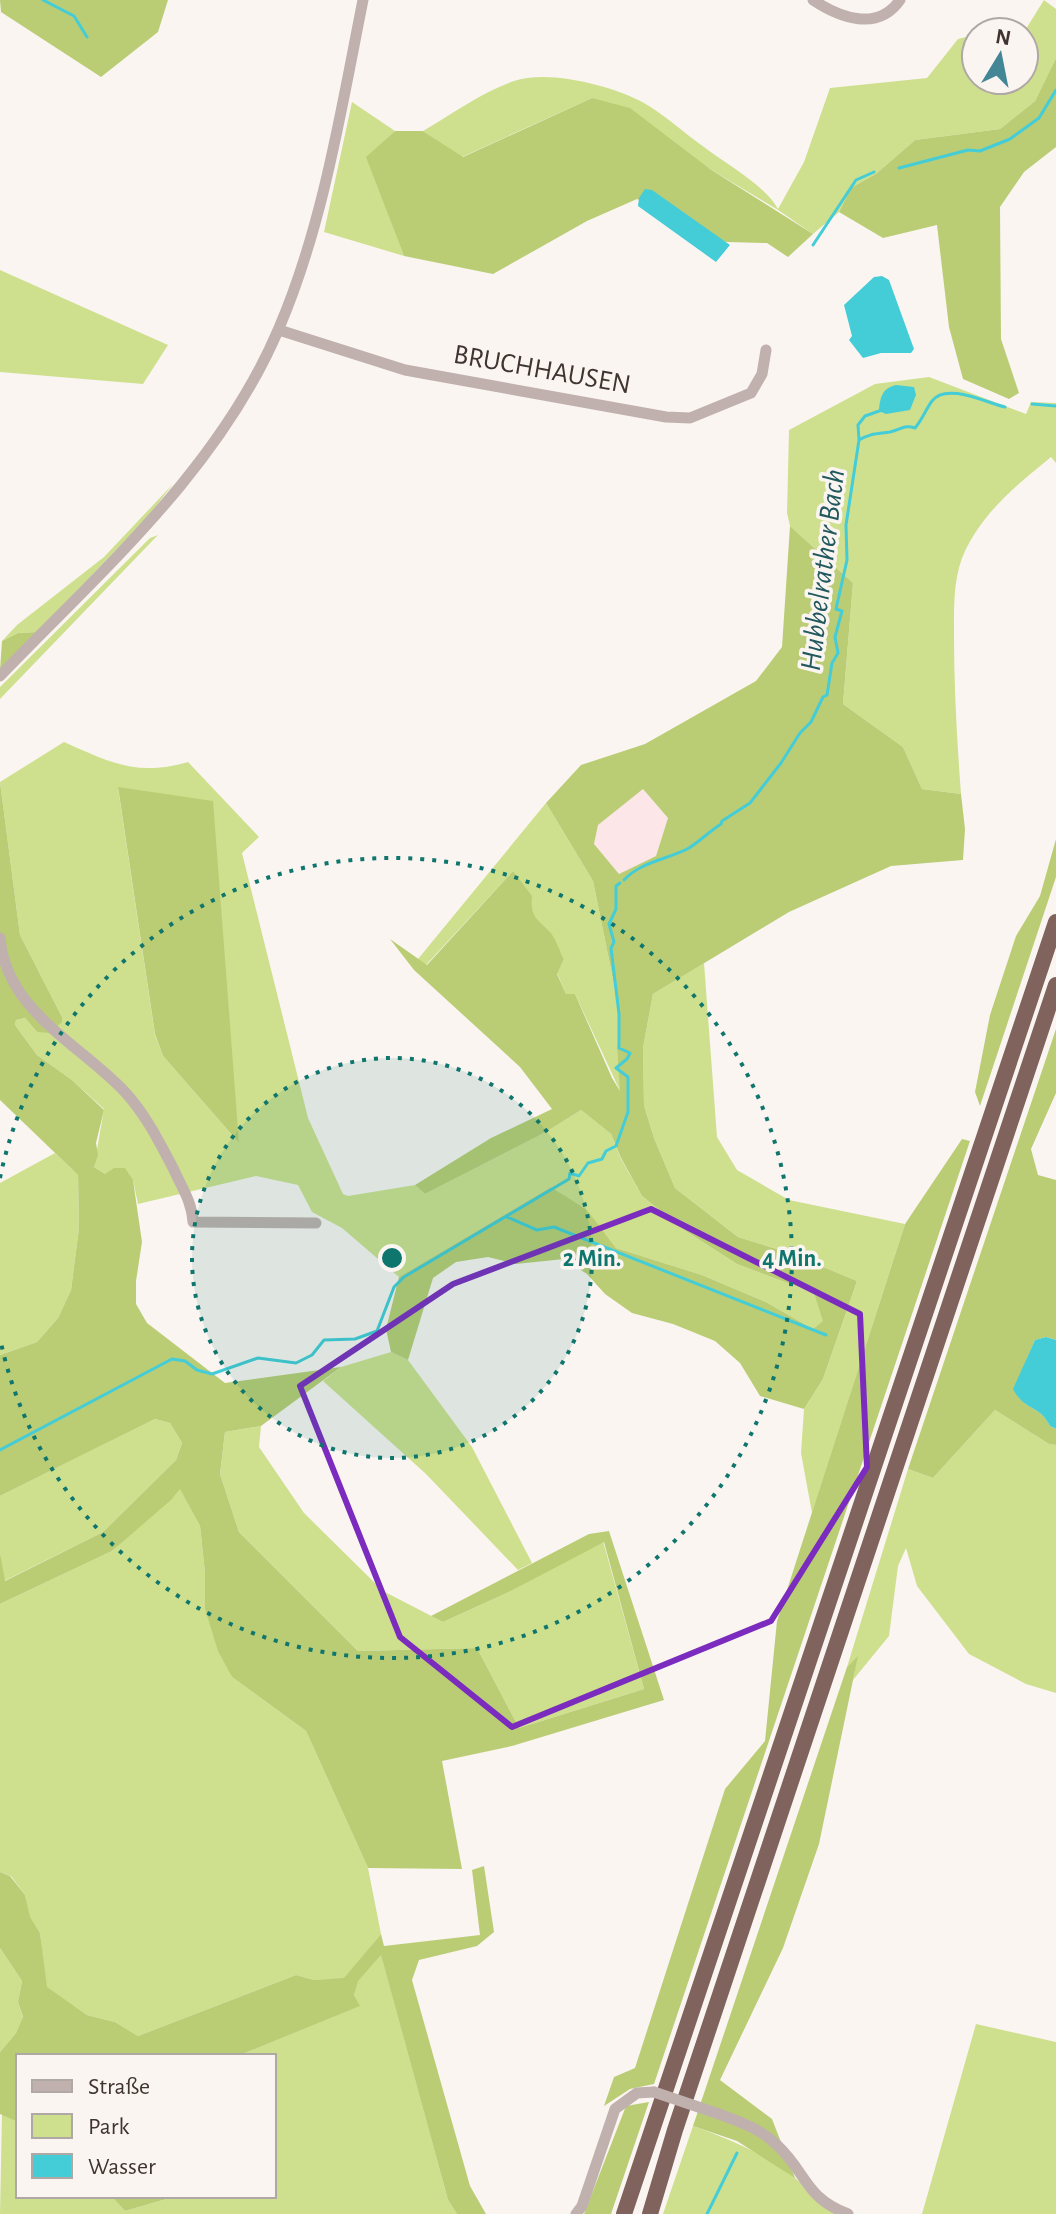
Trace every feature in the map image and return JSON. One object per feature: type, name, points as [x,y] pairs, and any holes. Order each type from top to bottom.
[{"type":"highway","points":[[624,2214],[1056,922]]},
{"type":"highway","points":[[650,2214],[679,2115],[1056,985]]},
{"type":"street","points":[[0,676],[126,548],[189,476],[233,415],[279,330],[300,272],[322,194],[363,0]]},
{"type":"street","points":[[813,0],[839,14],[868,20],[884,15],[900,0]]},
{"type":"street","name":"BRUCHHAUSEN","points":[[279,330],[405,370],[666,417],[690,418],[751,393],[762,374],[766,350]]},
{"type":"street","points":[[0,938],[11,977],[42,1021],[124,1092],[157,1136],[192,1207],[193,1222],[316,1223]]},
{"type":"street","points":[[576,2214],[582,2206],[615,2109],[637,2093],[654,2092],[722,2115],[765,2134],[780,2147],[820,2200],[848,2214]]},
{"type":"highlighted area","points":[[651,1209],[860,1314],[867,1467],[771,1621],[512,1727],[400,1637],[300,1386],[453,1284]]},
{"type":"shaded area","points":[[642,788],[668,818],[656,856],[619,874],[594,844],[598,825]]},
{"type":"green space","points":[[0,0],[168,0],[158,32],[101,77],[1,12]]},
{"type":"green space","points":[[1044,0],[1056,9],[1056,58],[1040,91],[1040,16],[1034,16]]},
{"type":"green space","points":[[958,39],[960,96],[1037,96],[1035,101],[1000,129],[915,140],[877,173],[851,188],[839,212],[813,234],[592,98],[462,157],[423,131],[479,97],[514,81],[544,77],[599,85],[652,108],[755,183],[778,209],[804,162],[830,88],[927,78]]},
{"type":"green space","points":[[1056,58],[1056,147],[1024,172],[1000,207],[1001,339],[1019,393],[1009,399],[963,379],[949,327],[937,225],[883,238],[839,212],[851,188],[877,173],[915,140],[1000,129],[1035,101]]},
{"type":"green space","points":[[592,98],[630,108],[710,169],[813,234],[788,257],[767,243],[726,242],[637,199],[587,221],[493,274],[404,256],[366,157],[395,131],[423,131],[463,157]]},
{"type":"green space","points":[[352,102],[395,131],[367,157],[404,256],[324,232]]},
{"type":"green space","points":[[0,270],[168,345],[143,384],[0,372]]},
{"type":"green space","points":[[929,377],[1026,414],[1031,402],[1056,403],[1056,463],[1051,457],[992,511],[973,536],[958,571],[954,603],[954,655],[961,794],[922,789],[903,747],[843,704],[853,583],[790,526],[787,513],[789,430],[875,384]]},
{"type":"green space","points":[[173,484],[147,518],[37,632],[18,633],[2,641],[17,625],[104,557]]},
{"type":"green space","points":[[790,526],[853,583],[843,704],[903,747],[922,789],[961,794],[965,829],[963,860],[891,866],[789,912],[653,994],[643,1048],[644,1105],[675,1188],[738,1237],[790,1253],[857,1281],[823,1379],[804,1409],[760,1396],[740,1363],[715,1341],[673,1324],[632,1313],[605,1294],[587,1274],[564,1259],[516,1264],[488,1257],[456,1262],[433,1278],[408,1360],[391,1352],[386,1329],[399,1277],[551,1187],[587,1210],[616,1248],[702,1275],[766,1302],[813,1329],[823,1321],[814,1293],[737,1264],[684,1230],[642,1196],[611,1134],[581,1110],[546,1132],[425,1194],[415,1185],[491,1138],[552,1109],[520,1067],[414,970],[390,939],[427,965],[513,871],[532,896],[535,916],[557,943],[564,959],[557,974],[566,994],[575,994],[620,1091],[617,1049],[620,1014],[593,881],[546,803],[581,765],[645,744],[756,681],[782,647]],"holes":[[[643,789],[668,818],[656,856],[619,874],[594,844],[598,825]]]},
{"type":"green space","points":[[158,535],[0,699],[0,687],[150,538]]},
{"type":"green space","points":[[37,632],[0,670],[2,641],[18,633]]},
{"type":"green space","points":[[64,742],[110,761],[138,768],[188,762],[259,837],[242,853],[308,1118],[343,1194],[348,1196],[415,1185],[425,1194],[546,1132],[581,1110],[611,1134],[642,1196],[684,1230],[737,1264],[814,1293],[824,1321],[813,1329],[766,1302],[702,1275],[616,1248],[587,1211],[551,1187],[399,1277],[342,1228],[312,1212],[298,1185],[256,1176],[138,1204],[133,1180],[105,1174],[94,1167],[104,1109],[72,1080],[37,1055],[15,1025],[16,1020],[25,1018],[37,1032],[62,1017],[20,935],[0,782]],"holes":[[[118,788],[239,1141],[163,1056],[155,1035]]]},
{"type":"green space","points":[[0,782],[20,935],[62,1017],[62,1022],[50,1033],[37,1032],[25,1018],[16,1020],[15,1025],[37,1055],[72,1080],[104,1110],[94,1167],[105,1174],[114,1168],[125,1168],[133,1180],[142,1242],[136,1304],[147,1323],[225,1383],[341,1367],[261,1426],[225,1432],[220,1474],[239,1532],[358,1651],[477,1648],[519,1728],[644,1689],[604,1542],[511,1591],[443,1622],[431,1616],[589,1534],[609,1531],[664,1700],[512,1746],[442,1761],[462,1869],[368,1868],[306,1731],[232,1677],[218,1651],[205,1609],[200,1526],[180,1489],[112,1551],[0,1604],[0,1552],[5,1581],[103,1532],[176,1460],[182,1443],[170,1423],[155,1419],[0,1496],[0,1355],[37,1342],[58,1318],[71,1290],[79,1228],[78,1175],[0,1100]]},
{"type":"green space","points":[[118,787],[213,801],[239,1143],[163,1056],[155,1034]]},
{"type":"green space","points":[[546,803],[593,881],[620,1014],[617,1049],[621,1093],[575,994],[566,994],[557,973],[564,959],[549,931],[538,924],[513,871],[426,965],[418,959]]},
{"type":"green space","points":[[1056,839],[1056,877],[980,1106],[975,1092],[990,1015],[1016,936],[1040,896]]},
{"type":"green space","points":[[704,963],[717,1137],[737,1170],[789,1200],[905,1224],[812,1513],[801,1453],[804,1409],[823,1379],[857,1281],[790,1253],[738,1237],[675,1188],[644,1105],[643,1048],[653,994]]},
{"type":"green space","points":[[1056,1029],[1056,1093],[1031,1149],[1038,1175],[1056,1180],[1056,1340],[1046,1337],[1035,1340],[1014,1389],[1023,1401],[1056,1429],[1056,1445],[1049,1444],[995,1410],[933,1478],[908,1469]]},
{"type":"green space","points":[[962,1139],[970,1141],[654,2084],[630,2089],[604,2106],[614,2077],[635,2068],[725,1789],[765,1741],[777,1621],[905,1224]]},
{"type":"green space","points":[[55,1153],[78,1175],[79,1228],[71,1290],[58,1318],[37,1342],[0,1355],[0,1183]]},
{"type":"green space","points":[[391,1352],[408,1360],[472,1447],[532,1563],[518,1570],[426,1474],[323,1381],[341,1367]]},
{"type":"green space","points":[[995,1410],[1049,1444],[1056,1445],[1056,1693],[1026,1684],[969,1654],[917,1586],[906,1548],[898,1566],[889,1636],[853,1680],[857,1658],[847,1667],[908,1469],[933,1478]]},
{"type":"green space","points":[[155,1419],[170,1423],[182,1443],[176,1460],[103,1532],[4,1581],[0,1552],[0,1496]]},
{"type":"green space","points":[[261,1426],[259,1447],[304,1513],[383,1591],[443,1622],[511,1591],[603,1541],[644,1689],[519,1728],[477,1648],[358,1651],[239,1532],[220,1474],[225,1432]]},
{"type":"green space","points":[[180,1488],[200,1526],[205,1609],[232,1677],[306,1731],[368,1868],[381,1934],[344,1979],[314,1980],[296,1975],[138,2036],[115,2022],[87,2015],[46,1987],[40,1933],[29,1917],[25,1895],[11,1876],[0,1872],[0,1604],[112,1551]]},
{"type":"green space","points":[[858,1656],[819,1844],[783,1948],[720,2080],[772,2119],[795,2178],[737,2141],[693,2126],[847,1667]]},
{"type":"green space","points":[[484,1866],[494,1932],[477,1946],[419,1960],[412,1980],[470,2186],[486,2214],[457,2214],[448,2200],[381,1955],[358,1981],[354,1995],[360,2006],[243,2054],[16,2054],[16,2121],[0,2114],[0,2052],[16,2033],[23,2017],[18,2002],[22,1981],[0,1948],[0,1872],[10,1876],[25,1895],[30,1917],[40,1933],[47,1987],[87,2015],[115,2022],[138,2036],[296,1975],[314,1980],[344,1978],[381,1934],[384,1946],[480,1935],[472,1870]]},
{"type":"green space","points":[[0,1948],[22,1981],[18,2002],[23,2018],[16,2033],[0,2052]]},
{"type":"green space","points":[[381,1954],[448,2200],[457,2214],[0,2214],[2,2113],[16,2121],[16,2198],[113,2198],[125,2211],[170,2198],[276,2198],[276,2054],[243,2054],[359,2006],[354,1995],[357,1981]]},
{"type":"green space","points":[[976,2024],[1056,2042],[1056,2214],[922,2214]]},
{"type":"green space","points":[[649,2102],[611,2214],[584,2214],[626,2106]]},
{"type":"green space","points":[[693,2126],[770,2161],[794,2177],[824,2207],[836,2214],[663,2214]]},
{"type":"green space","points":[[113,2198],[170,2198],[125,2211]]},
{"type":"water","points":[[645,189],[652,190],[730,245],[716,262],[638,206]]},
{"type":"water","points":[[882,276],[889,280],[914,349],[911,353],[881,353],[863,358],[849,340],[852,336],[844,305],[874,277]]},
{"type":"water","points":[[896,385],[914,387],[916,395],[910,410],[886,414],[879,411],[883,394]]},
{"type":"water","points":[[1046,1337],[1056,1340],[1056,1429],[1022,1401],[1013,1389],[1035,1340]]},
{"type":"waterway","points":[[43,0],[74,16],[87,37]]},
{"type":"waterway","name":"Hubbelrather Bach","points":[[899,168],[968,150],[980,151],[1010,139],[1039,118],[1056,90]]},
{"type":"waterway","name":"Hubbelrather Bach","points":[[813,245],[856,180],[874,172]]},
{"type":"waterway","points":[[859,440],[905,427],[915,428],[932,401],[947,393],[967,395],[1005,407]]},
{"type":"waterway","points":[[1032,404],[1056,406]]},
{"type":"waterway","name":"Hubbelrather Bach","points":[[624,880],[647,865],[689,848],[750,803],[811,722],[823,697],[827,695],[832,663],[838,653],[835,637],[842,611],[836,609],[847,560],[846,525],[859,440],[858,425],[865,416],[882,410]]},
{"type":"waterway","name":"Hubbelrather Bach","points":[[0,1450],[172,1359],[185,1361],[197,1370],[212,1374],[258,1358],[296,1363],[312,1355],[324,1340],[355,1339],[377,1331],[394,1287],[404,1277],[569,1179],[570,1173],[579,1176],[588,1163],[602,1159],[606,1151],[616,1146],[628,1112],[628,1077],[616,1068],[630,1053],[619,1048],[619,1014],[611,948],[614,942],[609,924],[616,909],[616,886],[620,883]]},
{"type":"waterway","points":[[507,1217],[537,1230],[554,1227],[826,1335]]},
{"type":"waterway","points":[[707,2214],[737,2153]]}]
